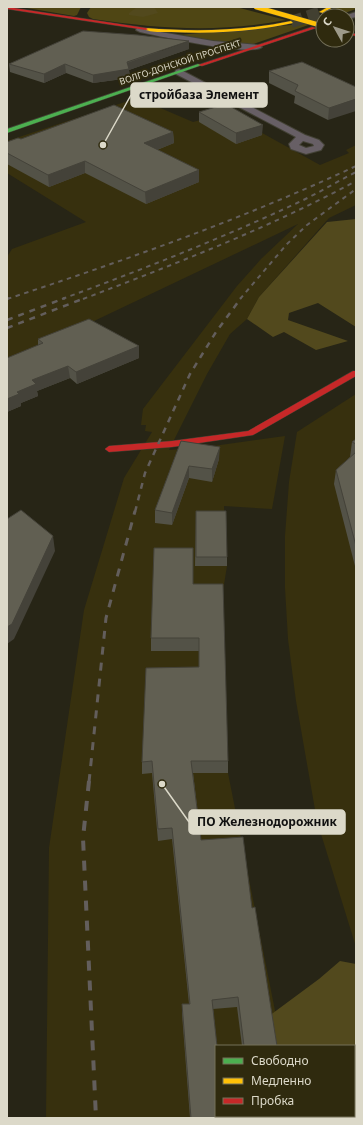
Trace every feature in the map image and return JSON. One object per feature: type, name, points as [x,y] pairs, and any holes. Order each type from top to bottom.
[{"type":"street","points":[[256,7],[315,24]]},
{"type":"street","points":[[286,7],[315,13]]},
{"type":"street","points":[[7,8],[119,26],[210,44],[235,47],[258,47]]},
{"type":"street","points":[[119,26],[171,31],[210,32],[251,29],[291,22]]},
{"type":"street","name":"ВОЛГО-ДОНСКОЙ ПРОСПЕКТ","points":[[7,131],[179,72],[314,28]]},
{"type":"street","points":[[210,44],[224,51],[222,58]]},
{"type":"street","points":[[179,72],[302,137]]},
{"type":"street","points":[[109,449],[172,444],[250,433],[356,373]]},
{"type":"shaded area","points":[[21,7],[81,7],[77,15],[74,16]]},
{"type":"shaded area","points":[[91,7],[236,7],[286,20],[237,27],[166,27],[93,19],[89,17],[87,13]]},
{"type":"shaded area","points":[[137,7],[154,7],[158,13],[143,17],[129,15],[129,13]]},
{"type":"shaded area","points":[[356,7],[356,9],[355,8],[337,8]]},
{"type":"shaded area","points":[[315,18],[315,23],[250,45],[178,35],[291,25]]},
{"type":"shaded area","points":[[137,98],[193,122],[226,113],[320,165],[349,153],[346,150],[356,145],[356,205],[329,218],[259,297],[247,319],[230,334],[207,374],[169,450],[206,447],[285,436],[272,509],[224,506],[227,566],[222,597],[228,773],[282,1045],[215,1045],[215,1117],[296,1118],[46,1118],[49,848],[84,610],[124,478],[152,432],[145,431],[146,425],[141,425],[143,409],[237,286],[261,259],[298,224],[7,361],[7,257],[12,249],[86,222],[7,173],[7,141]]},
{"type":"shaded area","points":[[356,219],[356,327],[318,303],[289,313],[288,320],[348,341],[316,350],[284,332],[273,337],[247,319],[259,297],[327,222]]},
{"type":"shaded area","points":[[356,394],[356,947],[317,821],[296,701],[288,639],[285,588],[285,536],[289,482],[297,432]]},
{"type":"shaded area","points":[[340,961],[356,964],[356,1118],[284,1117],[355,1117],[355,1045],[274,1045],[269,1016],[319,979]]},
{"type":"building","points":[[83,31],[189,41],[127,62],[129,69],[93,75],[65,64],[44,74],[9,64]]},
{"type":"building","points":[[302,62],[356,87],[356,99],[329,108],[295,91],[298,85],[269,71]]},
{"type":"building","points":[[226,104],[263,125],[236,133],[199,112]]},
{"type":"building","points":[[114,105],[173,132],[144,143],[199,170],[145,192],[85,161],[48,175],[7,153],[7,142],[18,138],[21,139]]},
{"type":"building","points":[[89,319],[139,346],[76,372],[68,366],[32,380],[36,384],[17,392],[19,394],[7,399],[7,358],[43,343],[38,339]]},
{"type":"building","points":[[181,441],[220,447],[212,469],[189,466],[172,513],[155,510]]},
{"type":"building","points":[[356,452],[356,546],[336,470]]},
{"type":"building","points":[[21,510],[53,536],[12,624],[7,627],[7,519]]},
{"type":"building","points":[[196,511],[226,511],[227,557],[196,557]]},
{"type":"building","points":[[154,548],[193,548],[193,584],[223,584],[228,761],[191,761],[201,840],[243,837],[252,908],[255,907],[277,1045],[244,1045],[238,997],[212,1000],[217,1045],[215,1045],[215,1117],[224,1118],[191,1118],[182,1004],[190,1004],[172,828],[158,829],[152,761],[142,762],[146,668],[199,667],[199,638],[151,638]]},
{"type":"building","points":[[254,1117],[288,1117],[288,1118]]},
{"type":"tunnel","points":[[291,22],[315,14]]},
{"type":"railway","points":[[9,298],[7,299],[184,238],[271,204],[356,166]]},
{"type":"railway","points":[[62,299],[210,242],[304,199],[356,172]]},
{"type":"railway","points":[[83,299],[187,259],[256,230],[356,181]]},
{"type":"railway","points":[[240,299],[287,244],[307,225],[356,189]]},
{"type":"railway","points":[[7,320],[65,298]]},
{"type":"railway","points":[[7,328],[85,298]]},
{"type":"railway","points":[[135,512],[145,473],[190,374],[216,332],[241,298]]},
{"type":"railway","points":[[89,782],[106,618],[135,511]]},
{"type":"railway","points":[[89,781],[83,838],[96,1118]]},
{"type":"traffic: fast","points":[[7,131],[200,65]]},
{"type":"traffic: slow","points":[[256,7],[315,24]]},
{"type":"traffic: slow","points":[[146,29],[183,32],[219,32],[273,26],[291,22]]},
{"type":"traffic: jam","points":[[7,8],[146,29]]},
{"type":"traffic: jam","points":[[200,65],[314,28]]},
{"type":"traffic: jam","points":[[109,449],[172,444],[250,433],[356,373]]},
{"type":"place","name":"стройбаза Элемент","points":[[103,145]]},
{"type":"place","name":"ПО Железнодорожник","points":[[162,784]]}]
